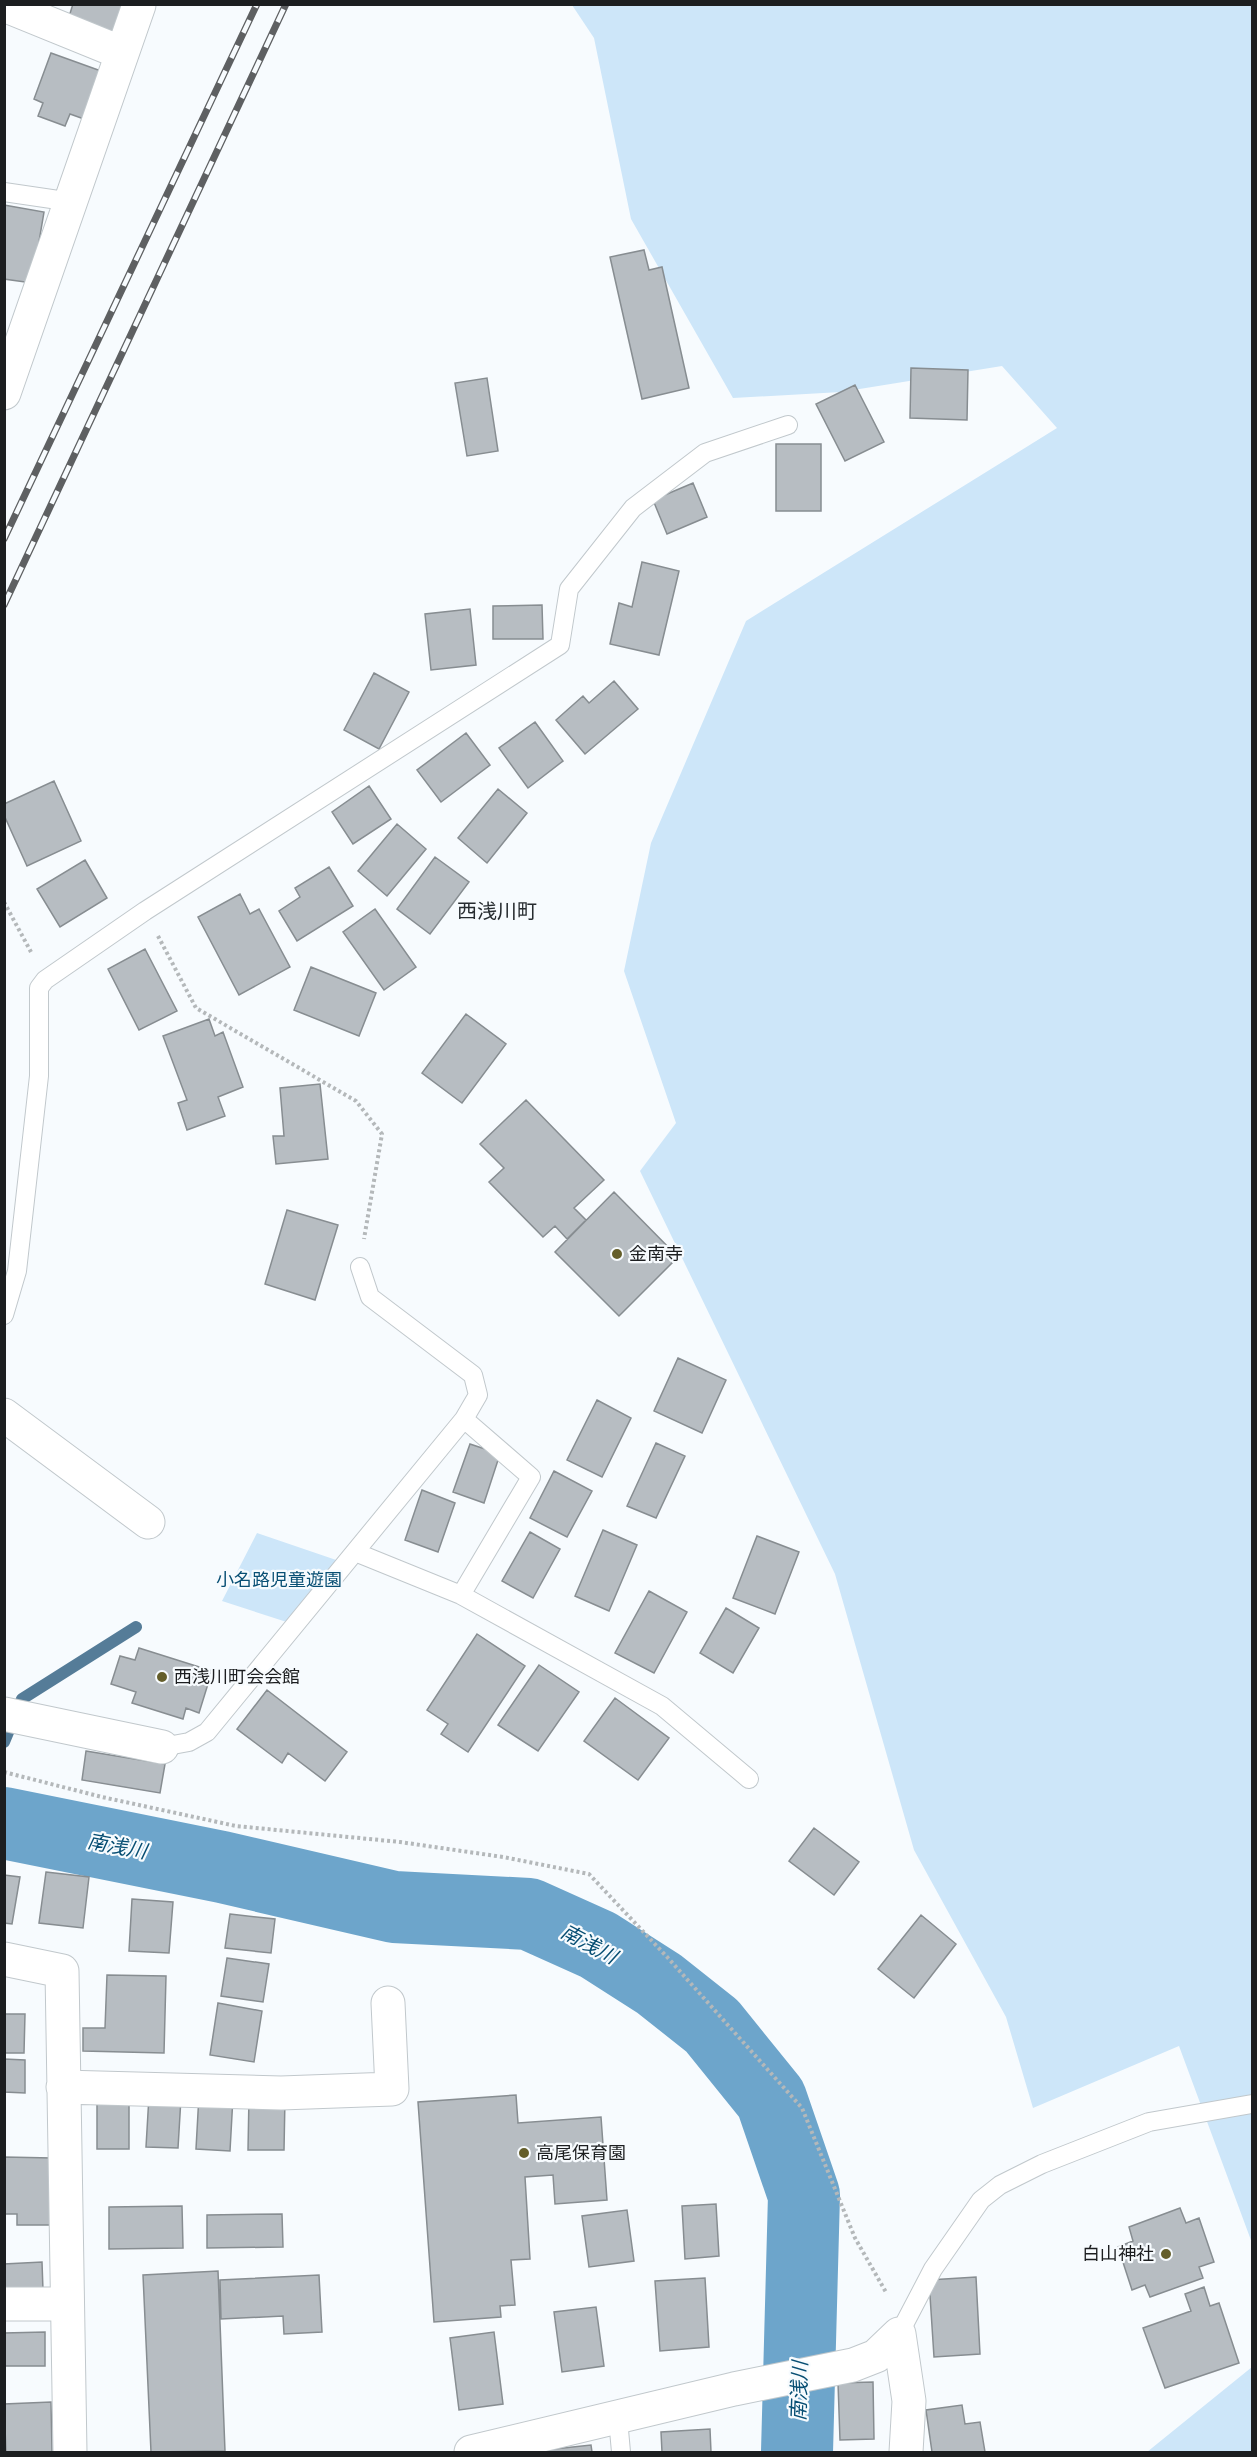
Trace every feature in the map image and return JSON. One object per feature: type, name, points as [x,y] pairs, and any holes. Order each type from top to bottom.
[{"type":"street","points":[[4,5],[122,53]]},
{"type":"street","points":[[4,393],[139,5]]},
{"type":"street","points":[[4,1415],[148,1522]]},
{"type":"street","points":[[17,1717],[162,1748]]},
{"type":"street","points":[[4,1959],[62,1971],[70,2452]]},
{"type":"street","points":[[63,2087],[281,2093],[393,2089],[388,2003]]},
{"type":"street","points":[[4,2304],[67,2304]]},
{"type":"street","points":[[471,2452],[618,2419],[734,2389],[853,2365],[876,2356],[898,2334]]},
{"type":"street","points":[[898,2334],[909,2400],[906,2452]]},
{"type":"lane","points":[[4,192],[72,202]]},
{"type":"lane","points":[[4,1315],[17,1271],[39,1076],[39,988],[45,980],[145,911],[560,645],[569,589],[633,508],[705,453],[788,425]]},
{"type":"lane","points":[[162,1748],[189,1742],[207,1732],[464,1419],[478,1395],[473,1375],[370,1297],[360,1267]]},
{"type":"lane","points":[[461,1595],[531,1477],[464,1419]]},
{"type":"lane","points":[[355,1552],[461,1595],[662,1706],[749,1779]]},
{"type":"lane","points":[[898,2334],[933,2269],[981,2200],[1000,2185],[1042,2164],[1149,2122],[1252,2104]]},
{"type":"lane","points":[[618,2419],[621,2452]]},
{"type":"path","points":[[4,902],[45,980]]},
{"type":"path","points":[[145,911],[196,1008],[356,1101],[382,1134],[360,1267]]},
{"type":"path","points":[[7,1772],[236,1826],[400,1842],[514,1858],[589,1874],[661,1950],[802,2108],[855,2238],[895,2306],[898,2334]]},
{"type":"green space","points":[[572,5],[1252,5],[1252,2243],[1179,2046],[1033,2108],[1006,2017],[914,1850],[835,1574],[640,1171],[676,1123],[624,971],[651,843],[746,621],[1057,428],[1002,366],[841,392],[733,398],[631,219],[594,38]]},
{"type":"green space","name":"小名路児童遊園","points":[[257,1533],[345,1563],[296,1625],[222,1601]]},
{"type":"green space","points":[[1252,2367],[1252,2452],[1147,2452]]},
{"type":"building","points":[[73,4],[126,4],[117,38],[67,23]]},
{"type":"building","points":[[51,53],[101,71],[84,119],[70,114],[65,126],[38,116],[43,103],[34,99]]},
{"type":"building","points":[[4,205],[44,212],[32,283],[4,279]]},
{"type":"building","points":[[644,250],[649,270],[662,267],[689,388],[642,399],[610,257]]},
{"type":"building","points":[[911,368],[968,370],[967,420],[910,418]]},
{"type":"building","points":[[487,378],[498,451],[467,456],[455,383]]},
{"type":"building","points":[[855,385],[884,442],[845,461],[816,404]]},
{"type":"building","points":[[776,444],[821,444],[821,511],[776,511]]},
{"type":"building","points":[[693,483],[707,517],[667,534],[653,500]]},
{"type":"building","points":[[642,562],[679,571],[659,655],[610,644],[619,603],[632,607]]},
{"type":"building","points":[[542,605],[543,639],[493,639],[493,606]]},
{"type":"building","points":[[470,609],[476,665],[431,670],[425,614]]},
{"type":"building","points":[[374,673],[409,692],[379,749],[344,730]]},
{"type":"building","points":[[614,681],[638,709],[585,754],[556,720],[583,696],[589,703]]},
{"type":"building","points":[[535,722],[563,761],[528,788],[499,748]]},
{"type":"building","points":[[466,733],[490,765],[441,802],[417,770]]},
{"type":"building","points":[[54,781],[81,841],[27,866],[4,815],[4,804]]},
{"type":"building","points":[[369,786],[391,819],[353,844],[332,812]]},
{"type":"building","points":[[498,789],[527,813],[487,863],[458,838]]},
{"type":"building","points":[[397,824],[426,849],[387,896],[358,871]]},
{"type":"building","points":[[435,857],[469,882],[430,934],[397,909]]},
{"type":"building","points":[[85,860],[107,898],[60,927],[37,889]]},
{"type":"building","points":[[329,867],[353,906],[297,941],[279,911],[300,897],[295,888]]},
{"type":"building","points":[[240,894],[250,914],[259,909],[290,967],[239,995],[198,917]]},
{"type":"building","points":[[375,909],[416,967],[384,990],[343,932]]},
{"type":"building","points":[[145,949],[177,1011],[139,1030],[108,969]]},
{"type":"building","points":[[311,967],[376,993],[359,1036],[294,1010]]},
{"type":"building","points":[[466,1014],[506,1044],[462,1103],[422,1073]]},
{"type":"building","points":[[209,1019],[215,1036],[223,1032],[243,1087],[218,1097],[225,1116],[187,1130],[178,1103],[187,1100],[163,1036]]},
{"type":"building","points":[[320,1084],[328,1159],[276,1164],[273,1136],[284,1136],[280,1088]]},
{"type":"building","points":[[526,1100],[604,1180],[574,1208],[586,1220],[567,1239],[555,1226],[543,1237],[489,1182],[504,1168],[480,1144]]},
{"type":"building","name":"金南寺","points":[[614,1192],[678,1257],[619,1316],[555,1252]]},
{"type":"building","points":[[287,1210],[338,1225],[315,1300],[265,1284]]},
{"type":"building","points":[[678,1358],[726,1380],[702,1433],[654,1411]]},
{"type":"building","points":[[597,1400],[631,1418],[602,1477],[567,1460]]},
{"type":"building","points":[[656,1443],[685,1456],[656,1518],[627,1506]]},
{"type":"building","points":[[470,1444],[500,1454],[484,1503],[453,1492]]},
{"type":"building","points":[[554,1471],[592,1491],[567,1537],[530,1518]]},
{"type":"building","points":[[422,1490],[455,1503],[438,1552],[405,1540]]},
{"type":"building","points":[[603,1530],[637,1545],[609,1611],[575,1596]]},
{"type":"building","points":[[530,1532],[560,1549],[533,1598],[502,1581]]},
{"type":"building","points":[[757,1536],[799,1552],[775,1614],[733,1598]]},
{"type":"building","points":[[649,1591],[687,1612],[654,1673],[615,1653]]},
{"type":"building","points":[[726,1608],[759,1628],[733,1673],[700,1653]]},
{"type":"building","points":[[477,1634],[525,1666],[468,1752],[441,1734],[448,1724],[427,1710]]},
{"type":"building","name":"西浅川町会会館","points":[[139,1648],[212,1671],[199,1713],[186,1708],[183,1719],[132,1703],[136,1692],[111,1684],[120,1656],[135,1660]]},
{"type":"building","points":[[539,1665],[579,1692],[538,1751],[498,1725]]},
{"type":"building","points":[[267,1690],[347,1752],[325,1781],[288,1753],[282,1763],[237,1729]]},
{"type":"building","points":[[615,1698],[669,1738],[638,1780],[584,1741]]},
{"type":"building","points":[[86,1751],[165,1764],[160,1793],[82,1780]]},
{"type":"building","points":[[814,1828],[859,1862],[834,1895],[789,1861]]},
{"type":"building","points":[[46,1872],[89,1877],[83,1928],[39,1923]]},
{"type":"building","points":[[4,1875],[20,1877],[12,1924],[4,1923]]},
{"type":"building","points":[[132,1899],[173,1902],[169,1953],[129,1951]]},
{"type":"building","points":[[230,1914],[275,1919],[271,1953],[225,1948]]},
{"type":"building","points":[[921,1915],[956,1944],[914,1998],[878,1969]]},
{"type":"building","points":[[227,1958],[269,1964],[263,2002],[221,1996]]},
{"type":"building","points":[[107,1975],[166,1976],[164,2053],[83,2051],[83,2028],[105,2028]]},
{"type":"building","points":[[218,2003],[262,2011],[254,2062],[210,2055]]},
{"type":"building","points":[[4,2014],[25,2014],[24,2053],[4,2053]]},
{"type":"building","points":[[4,2059],[25,2060],[25,2093],[4,2092]]},
{"type":"building","points":[[97,2094],[129,2094],[129,2149],[97,2149]]},
{"type":"building","points":[[199,2095],[233,2097],[230,2151],[196,2149]]},
{"type":"building","points":[[516,2095],[518,2123],[601,2117],[607,2200],[555,2204],[553,2175],[525,2177],[530,2259],[511,2260],[515,2305],[500,2306],[501,2317],[434,2322],[418,2102]]},
{"type":"building","points":[[149,2096],[181,2098],[178,2148],[146,2147]]},
{"type":"building","points":[[249,2097],[285,2098],[284,2150],[248,2150]]},
{"type":"building","points":[[4,2157],[52,2158],[52,2225],[17,2225],[17,2214],[4,2214]]},
{"type":"building","points":[[716,2204],[719,2256],[685,2259],[682,2206]]},
{"type":"building","points":[[182,2206],[183,2248],[109,2249],[109,2207]]},
{"type":"building","name":"白山神社","points":[[1180,2208],[1186,2223],[1199,2218],[1214,2262],[1199,2267],[1203,2278],[1150,2297],[1145,2285],[1132,2290],[1118,2247],[1133,2241],[1129,2227]]},
{"type":"building","points":[[627,2210],[634,2261],[589,2267],[582,2216]]},
{"type":"building","points":[[282,2214],[283,2247],[207,2248],[207,2215]]},
{"type":"building","points":[[42,2262],[43,2290],[4,2292],[4,2264]]},
{"type":"building","points":[[218,2271],[225,2451],[151,2452],[143,2275]]},
{"type":"building","points":[[319,2275],[322,2332],[284,2334],[283,2316],[221,2319],[220,2280]]},
{"type":"building","points":[[976,2277],[980,2354],[934,2357],[929,2280]]},
{"type":"building","points":[[705,2278],[709,2347],[660,2351],[655,2281]]},
{"type":"building","points":[[1204,2287],[1210,2306],[1219,2303],[1239,2363],[1165,2388],[1143,2328],[1191,2311],[1185,2294]]},
{"type":"building","points":[[596,2307],[604,2366],[562,2372],[554,2312]]},
{"type":"building","points":[[45,2332],[45,2366],[4,2366],[4,2333]]},
{"type":"building","points":[[494,2332],[503,2404],[459,2410],[450,2338]]},
{"type":"building","points":[[873,2382],[874,2439],[840,2440],[838,2383]]},
{"type":"building","points":[[51,2402],[52,2452],[6,2452],[4,2404]]},
{"type":"building","points":[[962,2405],[965,2424],[980,2422],[985,2452],[932,2452],[926,2410]]},
{"type":"building","points":[[710,2429],[711,2452],[662,2452],[661,2432]]},
{"type":"building","points":[[591,2445],[592,2452],[545,2452],[545,2450]]},
{"type":"waterway","points":[[4,1742],[22,1699],[136,1627]]},
{"type":"waterway","name":"南浅川","points":[[4,1823],[222,1867],[394,1907],[529,1914],[598,1945],[659,1984],[712,2026],[771,2099],[804,2195],[797,2452]]},
{"type":"railway","points":[[4,539],[257,4]]},
{"type":"railway","points":[[4,605],[286,4]]},
{"type":"place","name":"金南寺","points":[[617,1254]]},
{"type":"place","name":"西浅川町会会館","points":[[162,1677]]},
{"type":"place","name":"高尾保育園","points":[[524,2153]]},
{"type":"place","name":"白山神社","points":[[1166,2254]]},
{"type":"district","name":"西浅川町","points":[[497,911]]}]
